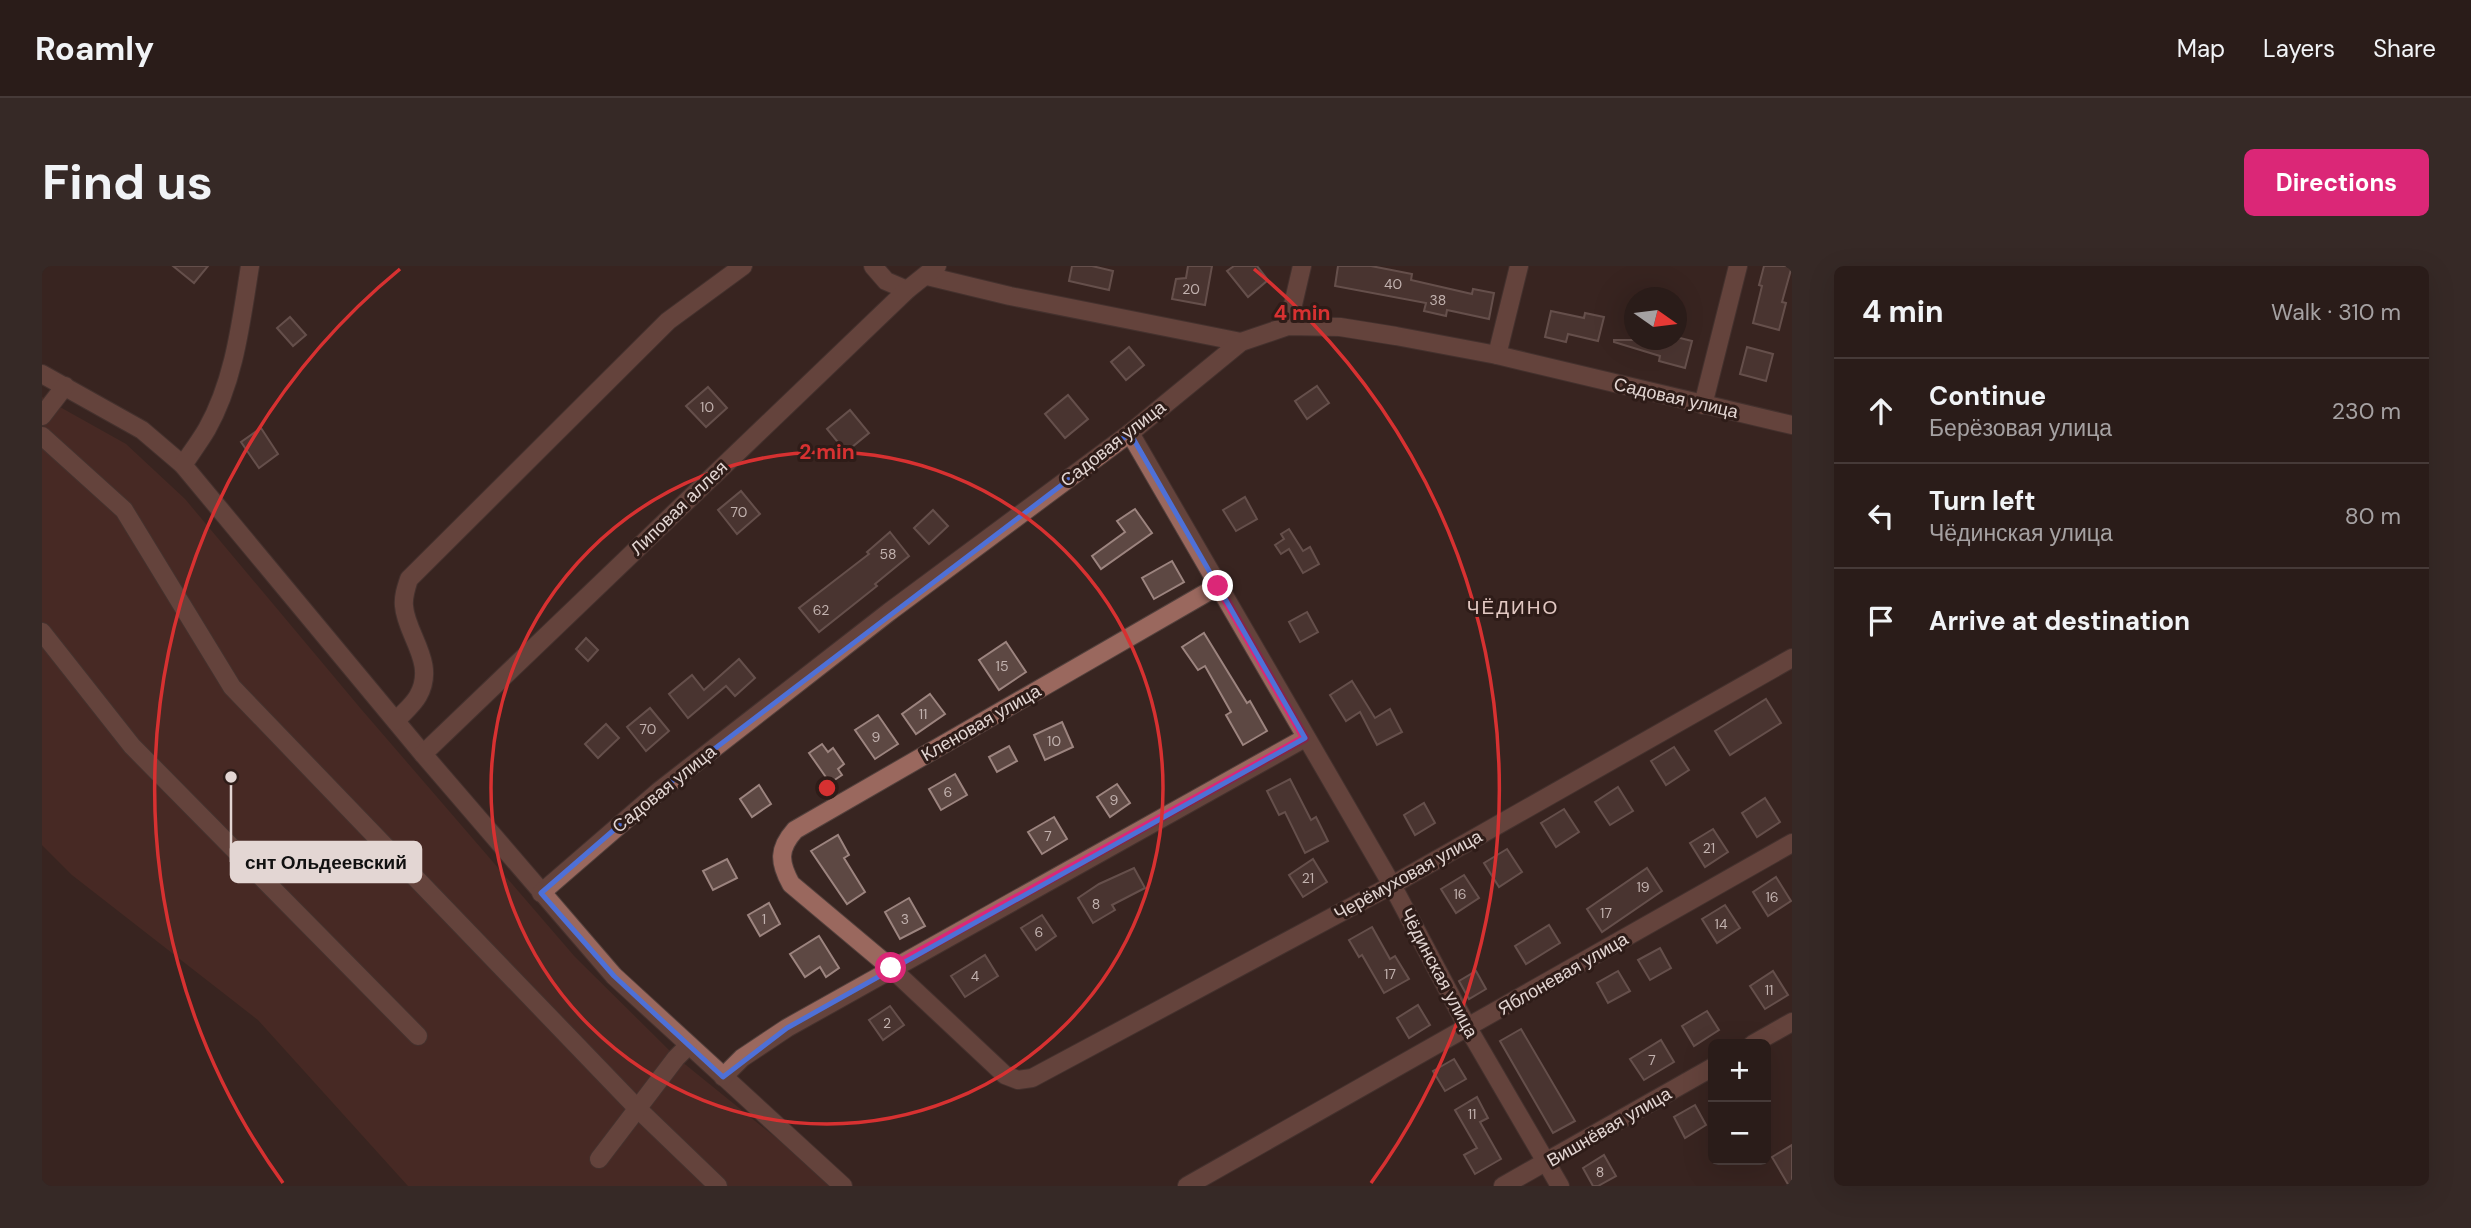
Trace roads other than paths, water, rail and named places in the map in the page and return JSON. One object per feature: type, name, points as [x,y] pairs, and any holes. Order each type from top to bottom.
[{"type":"street","points":[[183,465],[207,428],[225,388],[237,345],[250,266]]},
{"type":"street","points":[[396,721],[418,697],[423,683],[422,654],[403,608],[404,592],[409,579],[667,321],[743,266]]},
{"type":"street","points":[[873,266],[886,281],[907,290]]},
{"type":"street","points":[[1288,326],[1302,266]]},
{"type":"street","points":[[1497,355],[1519,266]]},
{"type":"street","points":[[1703,405],[1738,266]]},
{"type":"street","points":[[932,271],[1010,296],[1241,342]]},
{"type":"street","name":"Липовая аллея","points":[[423,754],[907,290],[932,271]]},
{"type":"street","name":"Садовая улица","points":[[541,893],[681,774],[889,611],[1130,433],[1241,342],[1288,326],[1340,327],[1497,355],[1792,425]]},
{"type":"street","points":[[42,374],[142,430],[183,465],[423,754],[614,976],[844,1186]]},
{"type":"street","points":[[42,416],[65,386]]},
{"type":"street","name":"Чёдинская улица","points":[[1130,433],[1392,884],[1468,1028],[1560,1186]]},
{"type":"street","points":[[42,436],[124,510],[232,687],[638,1110],[718,1186]]},
{"type":"street","name":"Кленовая улица","points":[[891,968],[791,884],[783,868],[782,852],[786,840],[795,830],[1218,586]]},
{"type":"street","points":[[42,632],[132,746],[418,1036]]},
{"type":"street","name":"Черёмуховая улица","points":[[891,968],[1005,1075],[1018,1080],[1031,1079],[1392,884],[1792,658]]},
{"type":"street","points":[[723,1077],[753,1050],[891,968],[1305,738]]},
{"type":"street","name":"Яблоневая улица","points":[[1187,1186],[1792,843]]},
{"type":"street","points":[[1763,1039],[1792,1022]]},
{"type":"street","points":[[599,1159],[688,1046]]},
{"type":"street","name":"Вишнёвая улица","points":[[1503,1186],[1708,1070]]},
{"type":"place","name":"снт Ольдеевский","points":[[231,777]]},
{"type":"district","name":"ЧЁДИНО","points":[[1513,607]]}]
